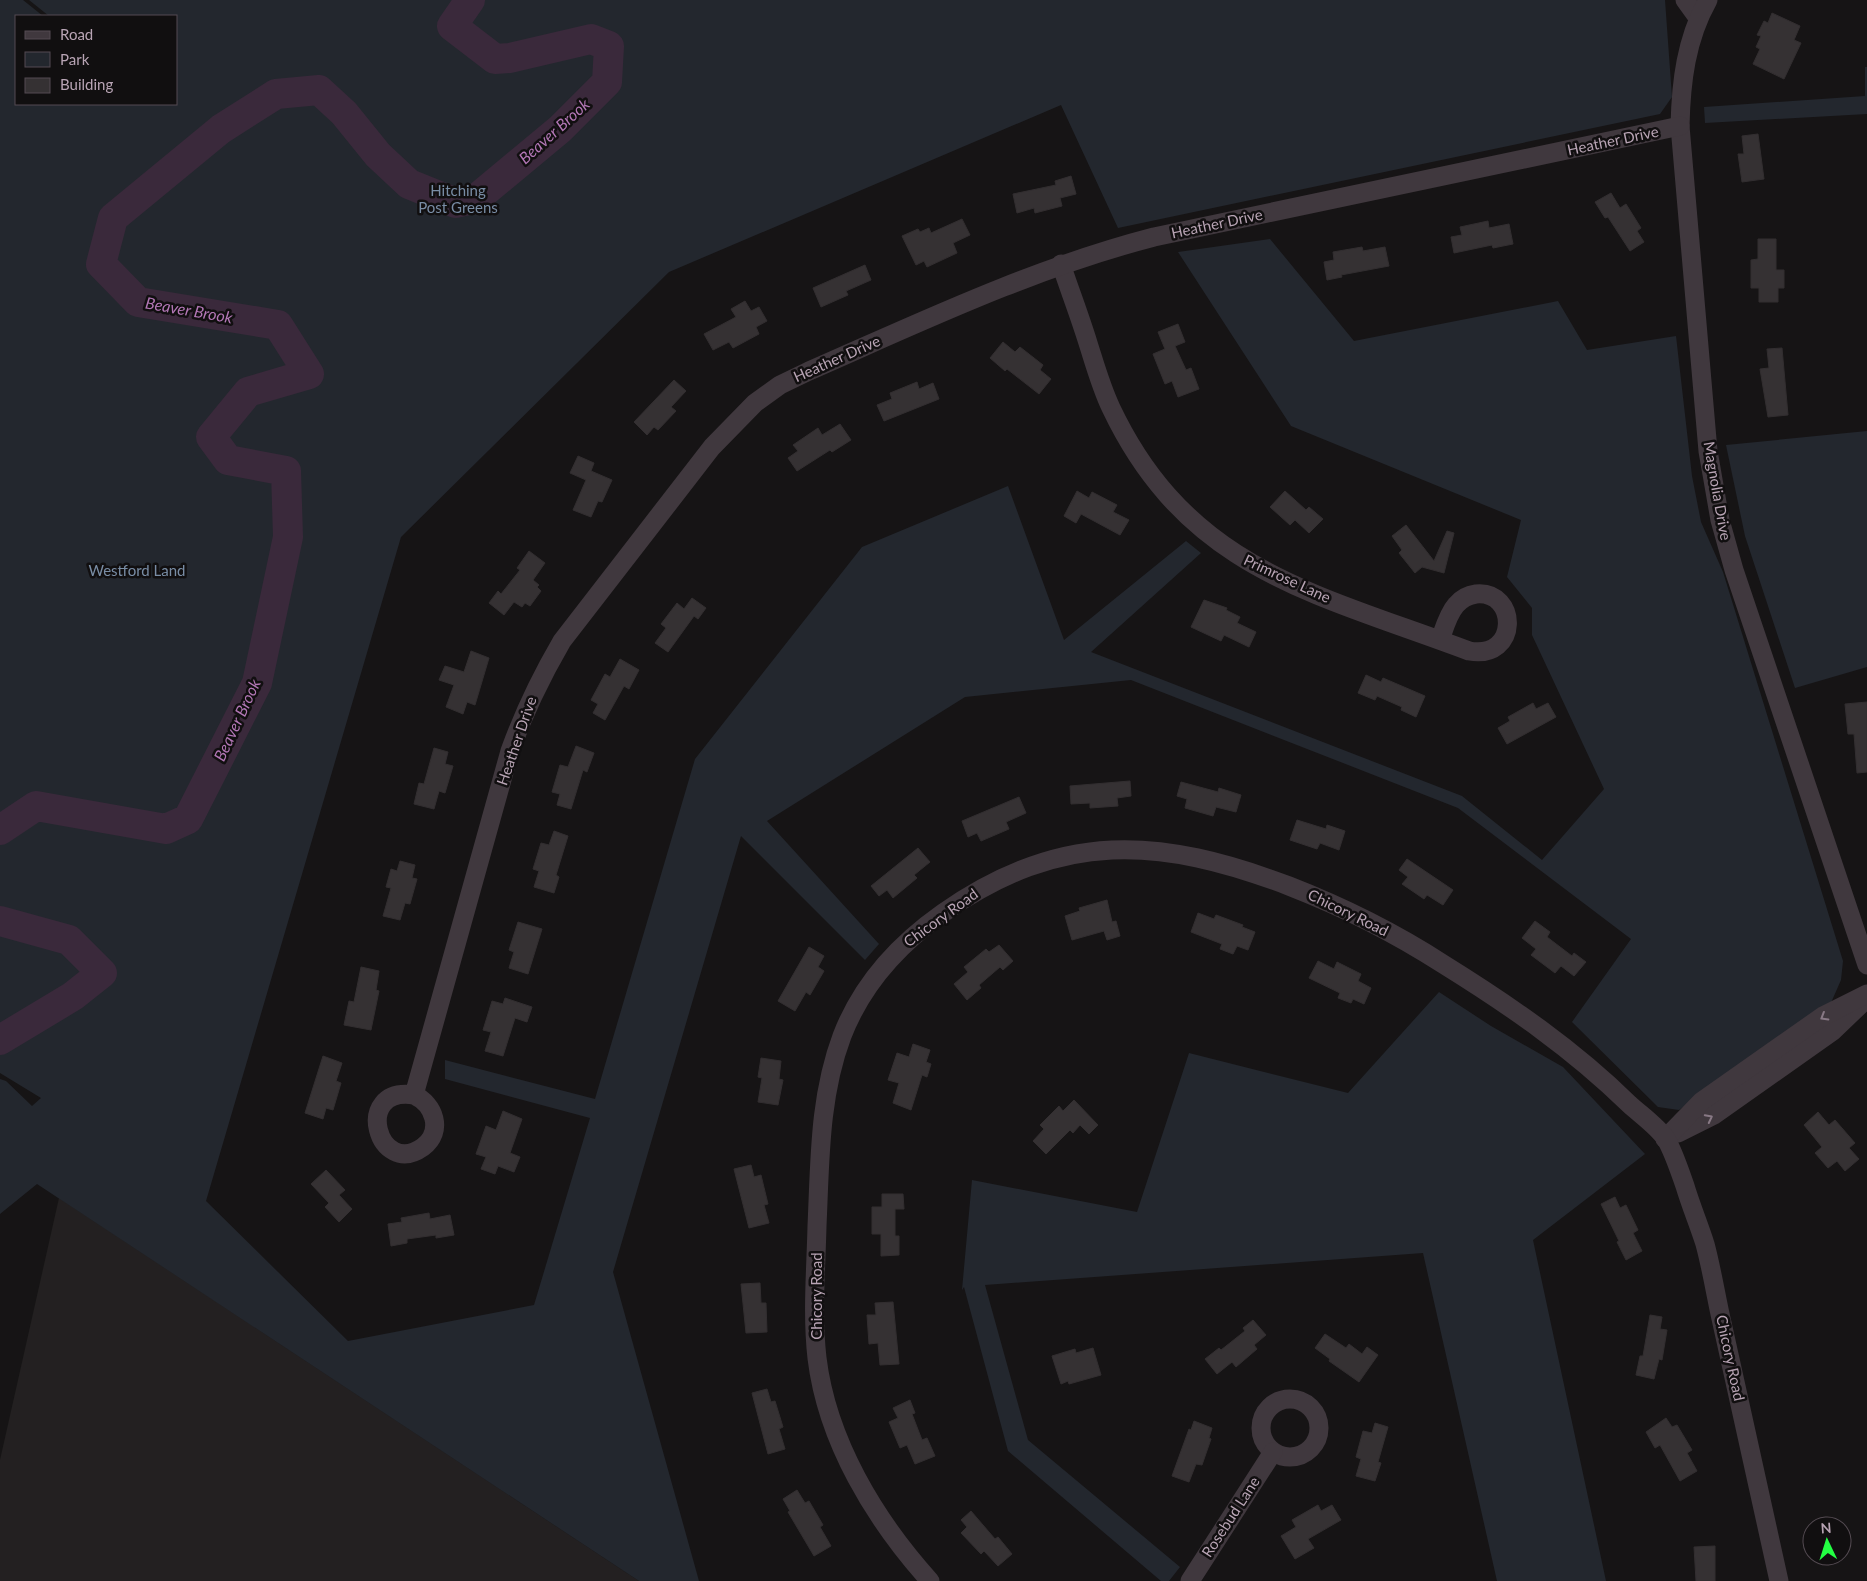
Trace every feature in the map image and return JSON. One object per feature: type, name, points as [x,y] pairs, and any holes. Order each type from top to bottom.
[{"type":"street","points":[[1685,0],[1698,18]]},
{"type":"street","name":"Magnolia Drive","points":[[1708,0],[1698,18],[1686,62],[1680,126],[1708,451],[1720,520],[1759,649],[1867,965]]},
{"type":"street","name":"Heather Drive","points":[[414,1095],[510,751],[524,713],[542,674],[562,641],[712,447],[755,403],[780,386],[982,295],[1061,264],[1154,238],[1680,126]]},
{"type":"street","name":"Primrose Lane","points":[[1061,264],[1110,406],[1144,465],[1173,503],[1213,540],[1263,572],[1440,640]]},
{"type":"street","name":"Chicory Road","points":[[930,1581],[902,1546],[859,1482],[833,1424],[823,1390],[818,1363],[814,1307],[820,1146],[824,1106],[831,1069],[843,1034],[856,1006],[875,977],[899,948],[930,922],[966,897],[1005,876],[1048,860],[1092,851],[1134,848],[1180,853],[1225,864],[1269,878],[1357,915],[1429,955],[1474,983],[1561,1043],[1610,1085],[1665,1139],[1680,1173],[1705,1244],[1779,1581]]},
{"type":"street","points":[[1665,1139],[1702,1101],[1823,1016],[1867,994]]},
{"type":"street","points":[[1665,1139],[1714,1115],[1833,1031],[1867,998]]},
{"type":"street","name":"Rosebud Lane","points":[[1190,1581],[1273,1452]]},
{"type":"shaded area","points":[[59,1198],[639,1581],[0,1581],[0,1460]]},
{"type":"green space","name":"Hitching Post Greens","points":[[0,0],[23,0],[42,15],[15,15],[15,105],[178,105],[178,15],[48,15],[29,0],[1665,0],[1672,97],[1660,114],[1118,228],[1061,105],[669,272],[401,537],[206,1201],[348,1341],[534,1305],[590,1118],[445,1079],[445,1060],[595,1099],[695,759],[862,547],[1008,486],[1064,640],[1186,541],[1201,553],[1091,652],[1462,796],[1542,860],[1604,789],[1532,635],[1532,608],[1507,577],[1521,520],[1291,426],[1178,252],[1270,239],[1354,341],[1558,301],[1587,350],[1676,336],[1692,476],[1701,522],[1723,572],[1843,961],[1841,980],[1830,1005],[1679,1110],[1658,1107],[1572,1022],[1631,939],[1458,808],[1131,680],[965,697],[767,821],[879,944],[865,960],[741,836],[613,1272],[699,1581],[639,1581],[37,1184],[0,1214],[0,1079],[6,1081],[32,1106],[41,1098],[0,1073]]},
{"type":"green space","points":[[1865,67],[1867,67],[1867,114],[1705,123],[1704,107],[1865,96]]},
{"type":"green space","points":[[1867,431],[1867,667],[1795,688],[1745,536],[1726,445]]},
{"type":"green space","points":[[1439,992],[1491,1026],[1563,1067],[1645,1154],[1533,1240],[1606,1581],[1497,1581],[1423,1253],[985,1285],[1028,1440],[1180,1567],[1169,1581],[1161,1581],[1008,1451],[964,1287],[962,1290],[972,1180],[1137,1212],[1189,1053],[1348,1093]]},
{"type":"building","points":[[1772,13],[1800,26],[1794,40],[1801,43],[1784,79],[1753,64],[1760,49],[1756,47],[1761,36],[1757,35],[1764,21],[1768,23]]},
{"type":"building","points":[[1758,134],[1764,179],[1742,182],[1738,154],[1744,154],[1742,136]]},
{"type":"building","points":[[1071,176],[1076,194],[1060,198],[1062,206],[1035,213],[1034,208],[1017,213],[1013,194],[1056,185],[1055,181]]},
{"type":"building","points":[[1611,193],[1620,208],[1626,204],[1641,228],[1637,231],[1644,242],[1630,251],[1608,217],[1605,218],[1595,202]]},
{"type":"building","points":[[962,219],[970,235],[953,243],[957,253],[927,267],[924,261],[916,265],[902,236],[918,229],[920,232],[929,228],[931,233]]},
{"type":"building","points":[[1488,221],[1489,228],[1509,224],[1513,244],[1493,248],[1492,245],[1454,253],[1451,237],[1462,235],[1460,227]]},
{"type":"building","points":[[1758,239],[1776,239],[1776,270],[1784,270],[1784,288],[1778,288],[1778,302],[1759,302],[1759,288],[1751,288],[1751,260],[1758,259]]},
{"type":"building","points":[[1362,247],[1363,251],[1385,247],[1389,266],[1341,275],[1342,277],[1327,280],[1324,262],[1334,260],[1333,252]]},
{"type":"building","points":[[865,265],[871,280],[846,291],[848,295],[821,307],[813,288]]},
{"type":"building","points":[[745,301],[751,311],[759,307],[767,321],[756,327],[759,334],[733,348],[729,342],[713,350],[704,334],[736,317],[731,309]]},
{"type":"building","points":[[1178,324],[1185,342],[1175,346],[1186,370],[1191,368],[1199,389],[1178,397],[1172,381],[1165,384],[1153,354],[1165,349],[1158,332]]},
{"type":"building","points":[[1003,342],[1015,352],[1020,347],[1043,365],[1040,370],[1051,379],[1039,394],[1007,369],[1005,371],[990,358]]},
{"type":"building","points":[[1782,348],[1788,415],[1768,417],[1760,369],[1769,368],[1767,349]]},
{"type":"building","points":[[674,380],[686,391],[671,407],[676,411],[658,430],[654,427],[647,435],[634,422]]},
{"type":"building","points":[[917,382],[919,389],[933,383],[939,399],[884,421],[877,405],[892,399],[890,393]]},
{"type":"building","points":[[840,424],[851,440],[832,452],[830,450],[797,471],[788,458],[798,451],[793,445],[818,428],[822,435]]},
{"type":"building","points":[[578,456],[594,463],[591,471],[612,480],[602,502],[598,501],[591,517],[573,510],[586,480],[570,473]]},
{"type":"building","points":[[1077,491],[1089,498],[1092,492],[1117,505],[1113,512],[1129,520],[1120,535],[1081,514],[1076,523],[1064,516]]},
{"type":"building","points":[[1285,491],[1306,510],[1309,507],[1323,519],[1309,533],[1295,520],[1290,525],[1270,507]]},
{"type":"building","points":[[1406,525],[1434,561],[1447,531],[1454,533],[1444,573],[1422,567],[1415,573],[1399,553],[1402,550],[1392,536]]},
{"type":"building","points":[[529,551],[545,563],[533,580],[539,585],[537,587],[541,591],[530,606],[525,603],[522,607],[514,602],[504,615],[489,603],[498,591],[501,594],[520,570],[517,568]]},
{"type":"building","points":[[692,598],[706,608],[698,619],[694,616],[668,652],[655,643],[666,628],[661,624],[677,603],[684,609]]},
{"type":"building","points":[[1204,600],[1227,608],[1226,610],[1240,617],[1237,623],[1256,632],[1249,647],[1224,635],[1221,641],[1191,627]]},
{"type":"building","points":[[471,651],[489,658],[475,705],[467,702],[463,714],[446,707],[454,685],[439,680],[445,666],[464,672]]},
{"type":"building","points":[[620,659],[639,670],[629,689],[624,686],[605,720],[593,713],[598,704],[591,700],[605,674],[610,677]]},
{"type":"building","points":[[1366,675],[1381,682],[1383,678],[1425,696],[1416,717],[1401,710],[1402,707],[1377,696],[1375,700],[1358,693]]},
{"type":"building","points":[[1867,702],[1867,772],[1857,773],[1854,734],[1848,734],[1845,704]]},
{"type":"building","points":[[1533,703],[1536,709],[1548,703],[1556,717],[1507,744],[1498,728],[1510,721],[1508,717]]},
{"type":"building","points":[[576,746],[594,753],[587,772],[583,770],[571,809],[557,805],[560,794],[552,792],[560,765],[568,767]]},
{"type":"building","points":[[434,748],[448,752],[445,764],[453,766],[445,793],[439,791],[434,809],[414,804],[419,783],[424,784]]},
{"type":"building","points":[[1130,781],[1131,796],[1117,798],[1118,806],[1090,808],[1090,803],[1071,804],[1070,786]]},
{"type":"building","points":[[1181,782],[1218,792],[1219,788],[1241,795],[1236,812],[1216,807],[1213,816],[1185,808],[1187,799],[1177,796]]},
{"type":"building","points":[[1019,797],[1026,813],[1006,822],[1009,829],[981,841],[977,833],[968,837],[962,821]]},
{"type":"building","points":[[1297,820],[1326,829],[1327,825],[1345,831],[1339,850],[1320,843],[1317,849],[1290,840]]},
{"type":"building","points":[[554,831],[568,836],[556,875],[559,877],[554,893],[534,887],[539,871],[533,869],[541,843],[549,845]]},
{"type":"building","points":[[918,848],[930,862],[914,875],[917,878],[893,898],[887,890],[879,896],[871,886]]},
{"type":"building","points":[[1407,859],[1453,890],[1443,905],[1427,895],[1424,899],[1402,884],[1408,877],[1399,870]]},
{"type":"building","points":[[400,861],[415,865],[412,878],[417,879],[410,904],[405,903],[400,920],[383,916],[391,888],[386,887],[391,869],[397,871]]},
{"type":"building","points":[[1107,900],[1112,922],[1116,921],[1120,936],[1107,940],[1104,931],[1072,940],[1065,916],[1080,911],[1079,908]]},
{"type":"building","points":[[1198,913],[1214,919],[1216,915],[1243,925],[1242,927],[1255,932],[1248,950],[1237,946],[1233,954],[1220,949],[1222,944],[1191,932]]},
{"type":"building","points":[[1535,921],[1550,932],[1547,937],[1572,956],[1574,953],[1586,962],[1574,976],[1561,966],[1555,973],[1531,955],[1536,949],[1522,938]]},
{"type":"building","points":[[518,922],[542,929],[528,974],[509,968],[514,952],[509,950]]},
{"type":"building","points":[[999,945],[1013,961],[1003,970],[1000,967],[979,985],[981,988],[967,1000],[954,984],[968,972],[964,967],[986,949],[989,952]]},
{"type":"building","points":[[809,947],[824,956],[818,967],[824,971],[810,995],[806,992],[795,1011],[778,1001]]},
{"type":"building","points":[[1318,961],[1334,969],[1337,962],[1361,974],[1358,981],[1371,988],[1364,1004],[1353,999],[1351,1003],[1338,998],[1340,993],[1309,978]]},
{"type":"building","points":[[361,967],[379,971],[376,990],[379,991],[371,1030],[344,1025],[349,1001],[354,1002]]},
{"type":"building","points":[[505,998],[532,1007],[527,1022],[515,1018],[503,1056],[485,1051],[491,1032],[483,1030],[492,1001],[503,1004]]},
{"type":"building","points":[[913,1044],[930,1050],[926,1062],[931,1064],[927,1077],[922,1075],[911,1110],[893,1103],[899,1083],[888,1080],[897,1053],[909,1057]]},
{"type":"building","points":[[323,1056],[342,1063],[336,1081],[341,1083],[333,1110],[326,1108],[323,1119],[305,1113]]},
{"type":"building","points":[[761,1058],[781,1061],[779,1079],[783,1080],[778,1105],[758,1102],[762,1078],[758,1077]]},
{"type":"building","points":[[1074,1100],[1098,1125],[1089,1134],[1080,1125],[1073,1133],[1070,1130],[1046,1154],[1033,1141],[1044,1129],[1040,1125],[1059,1106],[1063,1111]]},
{"type":"building","points":[[503,1111],[522,1119],[510,1153],[520,1157],[514,1172],[498,1166],[495,1174],[481,1169],[486,1157],[476,1154],[486,1126],[496,1130]]},
{"type":"building","points":[[1818,1112],[1829,1125],[1835,1120],[1855,1143],[1849,1148],[1859,1159],[1845,1171],[1837,1161],[1828,1168],[1815,1153],[1822,1147],[1804,1125]]},
{"type":"building","points":[[751,1165],[754,1177],[761,1175],[768,1204],[764,1205],[769,1223],[749,1228],[734,1169]]},
{"type":"building","points":[[326,1170],[345,1190],[339,1195],[352,1209],[339,1222],[325,1207],[329,1203],[311,1184]]},
{"type":"building","points":[[882,1194],[903,1194],[904,1209],[895,1209],[895,1236],[899,1236],[899,1255],[881,1256],[881,1234],[872,1234],[872,1207],[882,1207]]},
{"type":"building","points":[[1615,1197],[1620,1208],[1626,1205],[1638,1230],[1633,1233],[1642,1251],[1626,1260],[1601,1204]]},
{"type":"building","points":[[429,1213],[430,1219],[450,1215],[454,1235],[436,1238],[436,1235],[407,1239],[407,1243],[391,1246],[388,1224],[402,1222],[401,1218]]},
{"type":"building","points":[[760,1283],[761,1303],[766,1303],[767,1332],[746,1333],[741,1284]]},
{"type":"building","points":[[893,1302],[899,1364],[880,1365],[878,1343],[869,1344],[867,1315],[876,1315],[875,1303]]},
{"type":"building","points":[[1650,1315],[1662,1317],[1660,1329],[1667,1330],[1662,1360],[1659,1359],[1654,1379],[1636,1375],[1640,1356],[1643,1356]]},
{"type":"building","points":[[1253,1320],[1266,1335],[1254,1345],[1257,1349],[1236,1367],[1232,1362],[1217,1374],[1205,1359],[1219,1348],[1221,1350],[1245,1331],[1243,1328]]},
{"type":"building","points":[[1325,1334],[1346,1348],[1349,1344],[1362,1354],[1367,1347],[1378,1355],[1359,1382],[1329,1361],[1330,1359],[1315,1348]]},
{"type":"building","points":[[1093,1348],[1101,1375],[1069,1384],[1068,1381],[1061,1384],[1052,1356],[1075,1349],[1076,1353]]},
{"type":"building","points":[[767,1389],[771,1402],[775,1401],[783,1427],[779,1429],[785,1449],[768,1454],[752,1393]]},
{"type":"building","points":[[910,1400],[915,1413],[912,1414],[922,1440],[927,1438],[935,1456],[915,1464],[907,1445],[900,1448],[889,1422],[898,1418],[893,1408]]},
{"type":"building","points":[[1666,1418],[1672,1427],[1677,1425],[1692,1450],[1687,1453],[1697,1471],[1680,1481],[1660,1445],[1655,1448],[1646,1432]]},
{"type":"building","points":[[1194,1421],[1212,1428],[1209,1438],[1211,1439],[1202,1465],[1196,1464],[1189,1482],[1172,1476],[1189,1429],[1191,1430]]},
{"type":"building","points":[[1375,1423],[1388,1427],[1378,1462],[1381,1463],[1375,1481],[1356,1476],[1361,1459],[1356,1457],[1363,1431],[1372,1433]]},
{"type":"building","points":[[797,1490],[805,1503],[809,1501],[823,1525],[820,1527],[831,1546],[814,1556],[788,1512],[790,1511],[783,1499]]},
{"type":"building","points":[[1318,1505],[1321,1511],[1332,1505],[1341,1520],[1308,1539],[1314,1548],[1295,1559],[1281,1536],[1296,1527],[1292,1520]]},
{"type":"building","points":[[971,1511],[995,1539],[998,1537],[1012,1554],[998,1566],[984,1551],[981,1554],[961,1533],[967,1527],[961,1520]]},
{"type":"building","points":[[1715,1546],[1715,1581],[1696,1581],[1694,1547]]},
{"type":"waterway","name":"Beaver Brook","points":[[0,830],[36,806],[166,829],[188,819],[257,683],[288,537],[286,471],[228,460],[211,437],[248,392],[309,374],[278,325],[138,302],[101,264],[113,218],[221,129],[276,94],[319,90],[344,113],[378,155],[409,184],[456,203],[477,198],[560,129],[607,82],[609,46],[591,39],[510,58],[495,59],[452,26],[470,0]]},
{"type":"waterway","name":"Beaver Brook","points":[[0,921],[69,940],[102,973],[73,996],[0,1040]]},
{"type":"park label","name":"Westford Land","points":[[137,571]]}]
